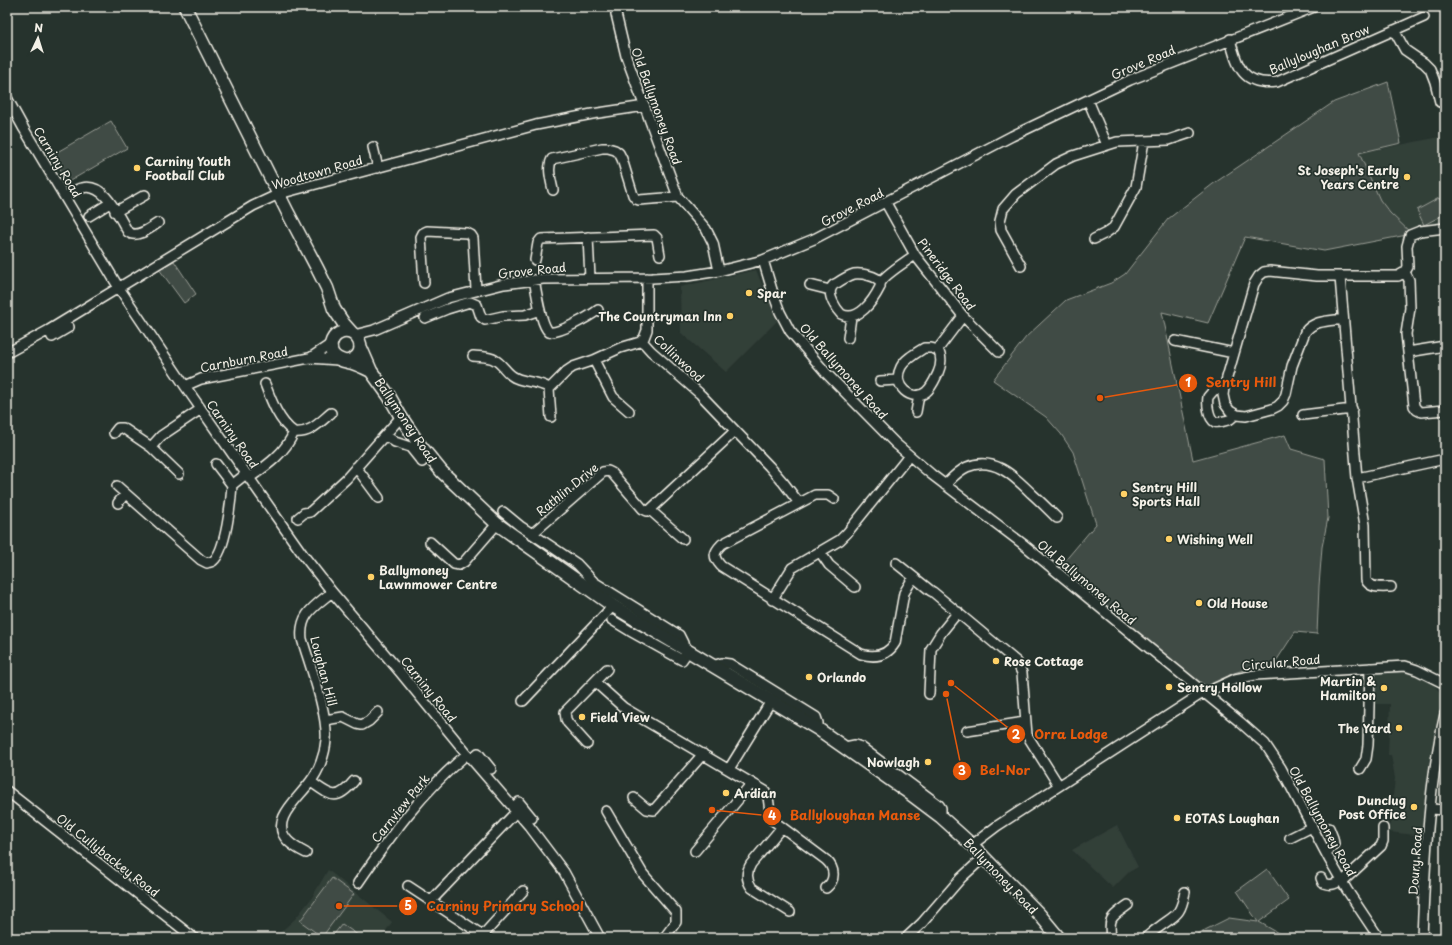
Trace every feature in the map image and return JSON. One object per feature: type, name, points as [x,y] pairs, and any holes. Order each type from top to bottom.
[{"type":"main road","points":[[185,7],[327,288],[334,309],[344,324],[358,339],[360,347],[356,358],[343,361],[332,353],[334,309]]},
{"type":"main road","points":[[332,341],[340,333],[348,332],[353,334]]},
{"type":"main road","name":"Ballymoney Road","points":[[360,347],[371,371],[420,444],[442,472],[497,524],[612,606],[818,729],[905,790],[941,817],[972,845],[1040,915],[1059,938]]},
{"type":"main road","name":"Ballymoney Road","points":[[343,361],[371,371]]},
{"type":"street","name":"Old Ballymoney Road","points":[[616,7],[616,14],[626,56],[678,197],[706,229],[712,243],[719,271]]},
{"type":"street","name":"Grove Road","points":[[353,334],[374,330],[448,298],[504,284],[534,280],[687,276],[719,271],[763,260],[814,239],[886,203],[1012,136],[1130,80],[1230,39],[1314,7]]},
{"type":"street","name":"Ballyloughan Brow","points":[[1230,39],[1236,62],[1245,76],[1253,80],[1268,83],[1277,82],[1424,17]]},
{"type":"street","points":[[1394,30],[1405,50],[1430,69],[1440,102]]},
{"type":"street","name":"Carniny Road","points":[[7,98],[119,288],[247,476],[304,556],[332,592],[400,672],[469,757],[530,827],[564,872],[600,938]]},
{"type":"street","points":[[1088,100],[1107,145]]},
{"type":"street","name":"Woodtown Road","points":[[7,354],[253,206],[279,194],[536,125],[592,114],[645,106]]},
{"type":"street","points":[[1021,266],[1000,226],[1001,215],[1008,202],[1016,194],[1056,164],[1073,156],[1118,142],[1168,140],[1190,133]]},
{"type":"street","points":[[1094,239],[1106,233],[1114,226],[1133,192],[1137,181],[1144,141]]},
{"type":"street","points":[[364,149],[377,147],[378,168]]},
{"type":"street","points":[[553,190],[550,174],[550,162],[552,159],[608,148],[617,152],[621,157],[632,194],[636,199],[678,197]]},
{"type":"street","points":[[65,197],[79,189],[89,187],[100,191],[110,203],[128,232],[132,235],[137,235],[158,223]]},
{"type":"street","points":[[115,212],[145,195]]},
{"type":"street","points":[[89,216],[110,203]]},
{"type":"street","name":"Pineridge Road","points":[[886,203],[915,255],[962,316],[999,352]]},
{"type":"street","points":[[1343,319],[1315,323],[1308,327],[1292,366],[1286,394],[1280,404],[1272,409],[1246,416],[1235,414],[1230,411],[1225,404],[1223,395],[1224,388],[1255,281],[1261,274],[1267,271],[1274,271],[1340,277],[1398,276],[1405,272],[1408,267],[1407,246],[1410,235],[1420,231],[1445,228]]},
{"type":"street","points":[[424,283],[421,237],[423,233],[427,231],[467,233],[471,235],[473,239],[476,290]]},
{"type":"street","points":[[535,260],[538,243],[540,240],[588,237],[654,235],[657,238],[660,255]]},
{"type":"street","points":[[588,237],[590,278]]},
{"type":"street","points":[[881,282],[878,279],[869,276],[854,274],[832,286],[830,295],[838,312],[844,316],[851,317],[859,314],[879,289],[881,282],[902,263],[915,255]]},
{"type":"street","name":"Old Ballymoney Road","points":[[763,260],[780,312],[790,330],[827,374],[909,456],[1023,544],[1265,744],[1281,768],[1342,881],[1379,938]]},
{"type":"street","points":[[1405,272],[1410,280],[1410,308],[1406,334],[1414,408],[1421,412],[1445,410]]},
{"type":"street","points":[[1340,277],[1357,478],[1364,520],[1366,581],[1373,586],[1391,587]]},
{"type":"street","name":"Collinwood","points":[[549,388],[570,369],[620,348],[642,341],[646,336],[647,330],[647,278]]},
{"type":"street","points":[[534,280],[540,310],[547,331],[553,332],[590,316],[598,310]]},
{"type":"street","points":[[810,285],[830,290]]},
{"type":"street","points":[[425,318],[447,309],[472,302],[477,305],[481,317],[485,320],[507,315],[525,315],[540,310]]},
{"type":"street","points":[[938,349],[962,316]]},
{"type":"street","points":[[848,338],[851,317]]},
{"type":"street","points":[[49,330],[52,337],[69,328]]},
{"type":"street","name":"Grove Road","points":[[360,347],[374,330]]},
{"type":"street","name":"Carnburn Road","points":[[309,358],[332,341]]},
{"type":"street","name":"Collinwood","points":[[642,341],[651,351],[700,394],[735,431]]},
{"type":"street","points":[[1174,341],[1234,353]]},
{"type":"street","points":[[1408,352],[1445,346]]},
{"type":"street","points":[[924,348],[938,349],[941,357],[940,368],[926,392],[920,395],[915,395],[904,390],[900,386],[898,380],[901,367],[910,357],[924,348]]},
{"type":"street","points":[[473,356],[493,358],[511,376],[521,380],[541,384],[549,388],[548,392],[551,417]]},
{"type":"street","name":"Carnburn Road","points":[[185,386],[201,379],[309,358],[343,361]]},
{"type":"street","points":[[594,360],[613,397],[629,411]]},
{"type":"street","points":[[880,381],[898,380]]},
{"type":"street","points":[[265,384],[278,411],[287,425],[294,432],[309,430],[331,413]]},
{"type":"street","points":[[1224,388],[1214,390],[1208,397],[1211,417],[1214,422],[1221,422],[1230,420],[1235,414]]},
{"type":"street","points":[[916,412],[920,395]]},
{"type":"street","points":[[151,447],[161,436],[201,409]]},
{"type":"street","points":[[1303,415],[1352,409]]},
{"type":"street","points":[[298,518],[304,513],[310,512],[346,479],[401,417]]},
{"type":"street","points":[[114,433],[118,428],[123,428],[151,447],[179,474]]},
{"type":"street","points":[[650,510],[735,431],[783,482],[798,503]]},
{"type":"street","points":[[232,485],[282,452],[294,432]]},
{"type":"street","points":[[385,435],[393,441],[410,447],[422,462]]},
{"type":"street","points":[[772,600],[792,568],[840,540],[847,533],[909,456]]},
{"type":"street","points":[[1357,478],[1445,459]]},
{"type":"street","points":[[116,486],[201,560],[207,563],[214,560],[220,549],[229,516],[232,485],[216,464]]},
{"type":"street","points":[[945,485],[967,467],[981,464],[994,465],[1014,476],[1057,518]]},
{"type":"street","points":[[356,467],[380,498]]},
{"type":"street","name":"Rathlin Drive","points":[[532,534],[606,471],[612,473],[644,510],[650,510],[683,539]]},
{"type":"street","points":[[118,503],[125,494]]},
{"type":"street","points":[[834,499],[819,494],[798,503],[722,544],[715,553],[716,560],[721,566],[772,600],[861,654],[876,656],[887,652],[895,643],[904,592],[913,578]]},
{"type":"street","points":[[503,512],[520,526],[577,564],[594,582],[680,635],[684,649],[682,660],[612,620]]},
{"type":"street","points":[[430,542],[454,564],[459,565],[464,562],[497,524]]},
{"type":"street","points":[[820,552],[822,557],[829,565],[854,587]]},
{"type":"street","points":[[896,563],[913,578],[958,612],[1017,662],[1022,673],[1029,739],[1060,786]]},
{"type":"street","points":[[570,576],[577,564]]},
{"type":"street","name":"Loughan Hill","points":[[306,853],[287,841],[283,833],[282,823],[285,813],[311,782],[318,768],[324,749],[326,734],[325,720],[302,639],[301,628],[308,613],[332,592]]},
{"type":"street","points":[[523,701],[612,606]]},
{"type":"street","points":[[929,694],[931,649],[941,633],[958,612]]},
{"type":"street","name":"Ballymoney Road","points":[[713,666],[722,663],[730,664],[816,717],[818,729]]},
{"type":"street","name":"Circular Road","points":[[972,845],[997,826],[1198,696],[1235,679],[1255,675],[1405,666],[1418,670],[1445,684]]},
{"type":"street","points":[[1360,769],[1366,759],[1368,746],[1370,668]]},
{"type":"street","points":[[587,744],[567,721],[565,713],[567,709],[607,669]]},
{"type":"street","points":[[595,682],[624,708],[762,789],[767,794],[770,818],[830,864],[833,870],[833,878],[830,885],[826,888]]},
{"type":"street","points":[[729,769],[771,701]]},
{"type":"street","name":"Loughan Hill","points":[[325,720],[343,718],[362,725],[369,721],[378,712]]},
{"type":"street","name":"Doury Road","points":[[1422,938],[1426,861],[1431,809],[1445,714]]},
{"type":"street","points":[[967,731],[1026,722]]},
{"type":"street","points":[[469,757],[478,753],[491,769]]},
{"type":"street","points":[[634,798],[647,809],[654,810],[702,754]]},
{"type":"street","name":"Carnview Park","points":[[358,884],[389,839],[422,797],[445,772],[469,757]]},
{"type":"street","points":[[311,782],[334,796],[343,791],[354,781]]},
{"type":"street","points":[[695,851],[752,783]]},
{"type":"street","name":"Old Cullybackey Road","points":[[7,791],[194,938]]},
{"type":"street","points":[[431,901],[514,810],[519,802],[532,818]]},
{"type":"street","points":[[1431,809],[1445,810]]},
{"type":"street","points":[[606,811],[644,874],[676,912],[676,922],[664,938]]},
{"type":"street","points":[[782,827],[751,864],[747,877],[750,886],[754,890],[790,912]]},
{"type":"street","points":[[1290,838],[1312,827]]},
{"type":"street","points":[[1326,853],[1334,844],[1329,828]]},
{"type":"street","points":[[1321,878],[1323,883],[1330,885],[1342,881],[1381,846],[1383,839],[1383,828]]},
{"type":"street","points":[[906,938],[961,878],[984,857]]},
{"type":"street","points":[[408,886],[485,937],[523,891]]},
{"type":"street","points":[[1145,938],[1178,914],[1182,906],[1185,892]]},
{"type":"street","points":[[1111,938],[1111,919],[1128,905]]},
{"type":"shaded area","points":[[1388,82],[1401,143],[1359,153],[1380,200],[1390,213],[1412,234],[1324,251],[1245,237],[1208,323],[1162,312],[1193,460],[1285,435],[1291,449],[1325,459],[1328,518],[1322,547],[1317,634],[1295,632],[1271,669],[1259,665],[1231,674],[1205,693],[1058,569],[1096,524],[1073,452],[1061,434],[1046,417],[993,380],[1026,337],[1066,300],[1111,283],[1125,274],[1168,219],[1213,184],[1334,102]]},
{"type":"shaded area","points":[[111,121],[127,148],[68,182],[52,155]]},
{"type":"shaded area","name":"St Joseph's Early Years Centre","points":[[1445,136],[1445,224],[1418,227],[1396,237],[1359,153]]},
{"type":"shaded area","points":[[1439,198],[1445,209],[1445,214],[1424,225],[1417,210]]},
{"type":"shaded area","points":[[174,261],[196,294],[184,303],[159,269]]},
{"type":"shaded area","points":[[756,270],[777,321],[726,372],[681,333],[680,287]]},
{"type":"shaded area","points":[[1390,671],[1405,672],[1433,684],[1442,698],[1431,753],[1421,837],[1389,832],[1395,778],[1391,755],[1388,755],[1390,704],[1373,704],[1374,673]]},
{"type":"shaded area","points":[[1117,825],[1138,867],[1129,872],[1113,888],[1072,850]]},
{"type":"shaded area","points":[[1267,869],[1289,900],[1259,922],[1287,938],[1194,938],[1197,934],[1229,918],[1258,922],[1237,891]]},
{"type":"shaded area","points":[[328,870],[392,922],[381,938],[274,938],[295,919],[311,899]]},
{"type":"shaded area","points":[[332,878],[354,894],[322,937],[300,921]]},
{"type":"shaded area","points":[[342,924],[362,938],[331,938]]},
{"type":"place","name":"Carniny Youth Football Club","points":[[137,168]]},
{"type":"place","name":"St Joseph's Early Years Centre","points":[[1407,177]]},
{"type":"place","name":"Spar","points":[[749,293]]},
{"type":"place","name":"The Countryman Inn","points":[[730,316]]},
{"type":"place","name":"Sentry Hill","points":[[1100,398]]},
{"type":"place","name":"Sentry Hill Sports Hall","points":[[1124,494]]},
{"type":"place","name":"Wishing Well","points":[[1169,539]]},
{"type":"place","name":"Ballymoney Lawnmower Centre","points":[[371,577]]},
{"type":"place","name":"Old House","points":[[1199,603]]},
{"type":"place","name":"Rose Cottage","points":[[996,661]]},
{"type":"place","name":"Orlando","points":[[809,677]]},
{"type":"place","name":"Orra Lodge","points":[[951,683]]},
{"type":"place","name":"Sentry Hollow","points":[[1169,687]]},
{"type":"place","name":"Martin & Hamilton","points":[[1384,688]]},
{"type":"place","name":"Bel-Nor","points":[[946,694]]},
{"type":"place","name":"Field View","points":[[582,717]]},
{"type":"place","name":"The Yard","points":[[1399,728]]},
{"type":"place","name":"Nowlagh","points":[[928,762]]},
{"type":"place","name":"Ardian","points":[[726,793]]},
{"type":"place","name":"Dunclug Post Office","points":[[1414,807]]},
{"type":"place","name":"Ballyloughan Manse","points":[[712,810]]},
{"type":"place","name":"EOTAS Loughan","points":[[1177,818]]},
{"type":"place","name":"Carniny Primary School","points":[[339,906]]}]
